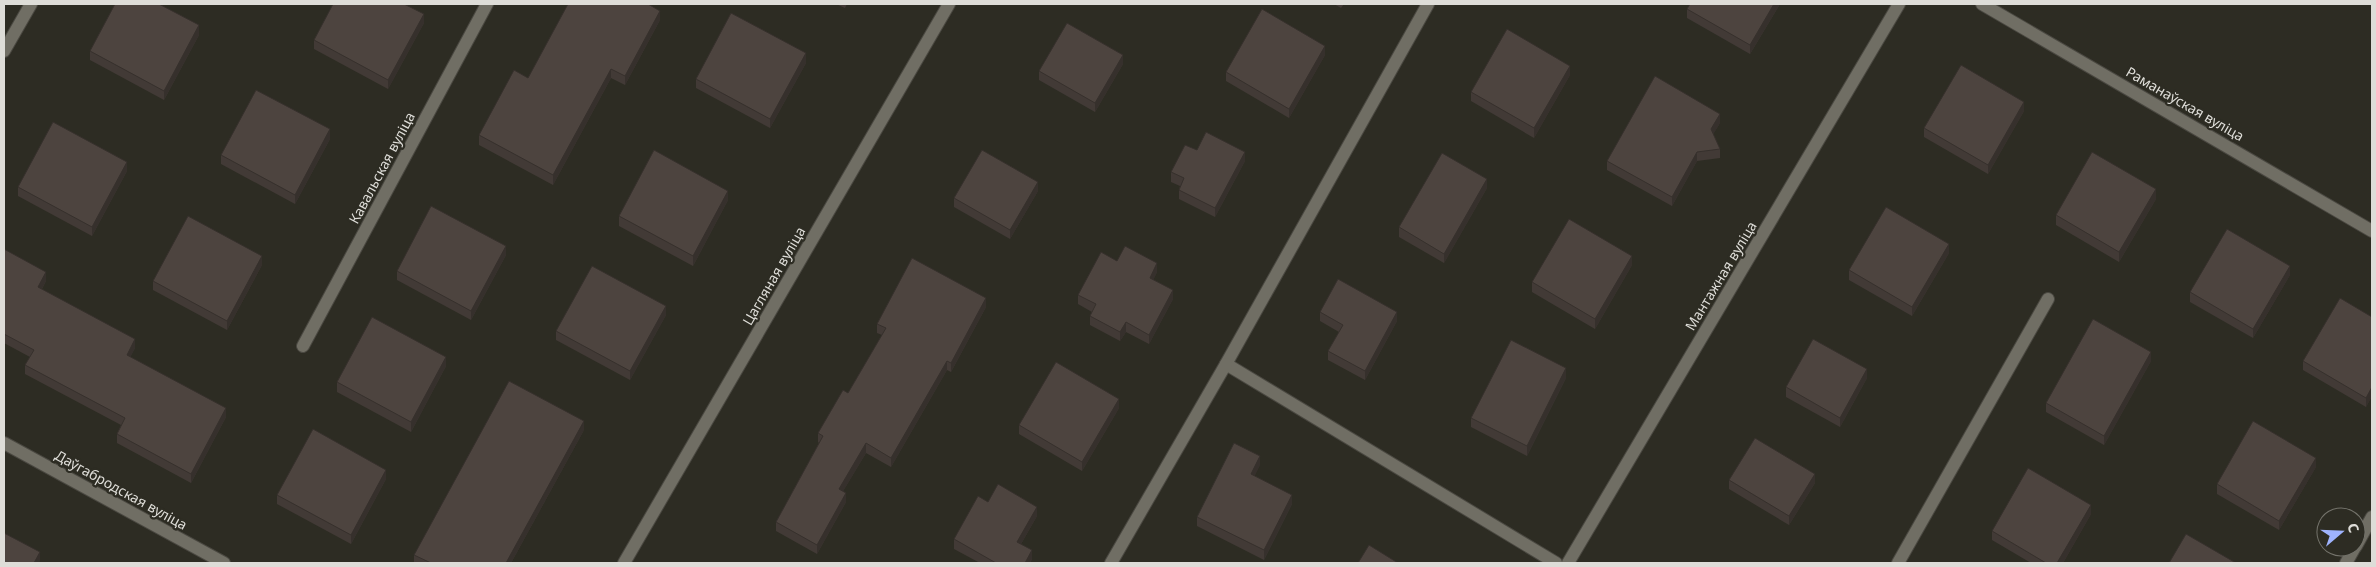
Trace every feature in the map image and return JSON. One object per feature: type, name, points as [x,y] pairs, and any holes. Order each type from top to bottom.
[{"type":"street","points":[[4,51],[31,4]]},
{"type":"street","name":"Кавальская вуліца","points":[[303,346],[487,4]]},
{"type":"street","name":"Цагляная вуліца","points":[[624,563],[950,4]]},
{"type":"street","points":[[1111,563],[1226,364],[1428,4]]},
{"type":"street","name":"Мантажная вуліца","points":[[1568,563],[1899,4]]},
{"type":"street","name":"Раманаўская вуліца","points":[[1982,4],[2372,231]]},
{"type":"street","points":[[1898,563],[2048,299]]},
{"type":"street","points":[[1226,364],[1556,563]]},
{"type":"street","name":"Даўгабродская вуліца","points":[[4,443],[224,563]]},
{"type":"street","points":[[2366,527],[2372,516]]},
{"type":"building","points":[[115,4],[159,4],[199,25],[164,91],[90,51]]},
{"type":"building","points":[[333,4],[404,4],[424,14],[388,80],[314,40]]},
{"type":"building","points":[[568,4],[648,4],[660,11],[625,76],[611,69],[553,175],[479,135],[514,70],[528,78]]},
{"type":"building","points":[[1690,4],[1774,4],[1750,45],[1687,9]]},
{"type":"building","points":[[1262,9],[1325,46],[1289,109],[1226,72]]},
{"type":"building","points":[[731,13],[806,53],[770,119],[696,79]]},
{"type":"building","points":[[1067,23],[1123,55],[1095,103],[1039,71]]},
{"type":"building","points":[[1507,29],[1570,66],[1534,128],[1471,92]]},
{"type":"building","points":[[1961,65],[2024,102],[1988,165],[1924,128]]},
{"type":"building","points":[[1655,76],[1720,114],[1711,129],[1720,149],[1697,152],[1672,197],[1607,161]]},
{"type":"building","points":[[256,90],[330,129],[295,195],[221,155]]},
{"type":"building","points":[[53,122],[127,162],[92,227],[18,187]]},
{"type":"building","points":[[1206,132],[1245,152],[1215,208],[1179,190],[1184,178],[1171,172],[1185,145],[1197,150]]},
{"type":"building","points":[[654,150],[728,191],[693,256],[619,216]]},
{"type":"building","points":[[982,150],[1038,182],[1010,230],[954,198]]},
{"type":"building","points":[[2092,152],[2156,189],[2119,252],[2056,215]]},
{"type":"building","points":[[1442,153],[1487,179],[1444,254],[1399,227]]},
{"type":"building","points":[[431,206],[506,246],[471,311],[397,271]]},
{"type":"building","points":[[1886,207],[1949,244],[1912,307],[1849,270]]},
{"type":"building","points":[[188,216],[262,256],[227,321],[153,281]]},
{"type":"building","points":[[1569,219],[1632,256],[1595,319],[1532,282]]},
{"type":"building","points":[[2227,229],[2290,266],[2253,329],[2190,292]]},
{"type":"building","points":[[1125,246],[1157,263],[1150,278],[1173,290],[1149,335],[1126,322],[1120,332],[1090,316],[1096,304],[1078,295],[1101,252],[1117,261]]},
{"type":"building","points":[[4,249],[46,272],[38,287],[135,339],[127,355],[226,408],[191,474],[117,434],[125,418],[25,365],[34,350],[4,334]]},
{"type":"building","points":[[912,258],[986,298],[951,363],[947,361],[891,458],[866,443],[839,489],[846,493],[817,545],[776,522],[823,436],[818,433],[843,390],[848,393],[886,328],[877,324]]},
{"type":"building","points":[[592,266],[666,306],[630,371],[556,331]]},
{"type":"building","points":[[1338,279],[1397,312],[1365,371],[1328,351],[1343,325],[1320,312]]},
{"type":"building","points":[[2340,298],[2372,317],[2372,387],[2366,398],[2303,361]]},
{"type":"building","points":[[372,317],[446,357],[411,422],[337,382]]},
{"type":"building","points":[[2093,319],[2151,352],[2104,436],[2046,403]]},
{"type":"building","points":[[1813,339],[1867,369],[1840,418],[1786,387]]},
{"type":"building","points":[[1511,340],[1566,368],[1527,446],[1471,418]]},
{"type":"building","points":[[1056,362],[1119,399],[1082,462],[1019,425]]},
{"type":"building","points":[[509,381],[584,421],[506,563],[431,563],[414,555]]},
{"type":"building","points":[[2253,421],[2316,458],[2279,521],[2217,484]]},
{"type":"building","points":[[313,429],[386,470],[351,535],[277,495]]},
{"type":"building","points":[[1755,438],[1815,474],[1789,516],[1729,480]]},
{"type":"building","points":[[1234,443],[1260,456],[1251,474],[1292,495],[1264,550],[1197,517]]},
{"type":"building","points":[[2028,468],[2091,505],[2057,563],[2046,563],[1992,531]]},
{"type":"building","points":[[998,484],[1037,507],[1017,542],[1032,550],[1025,563],[996,563],[954,539],[978,496],[988,502]]},
{"type":"building","points":[[4,533],[40,552],[34,563],[4,563]]},
{"type":"building","points":[[2186,534],[2236,563],[2169,563]]},
{"type":"building","points":[[1369,545],[1398,563],[1358,563]]}]
